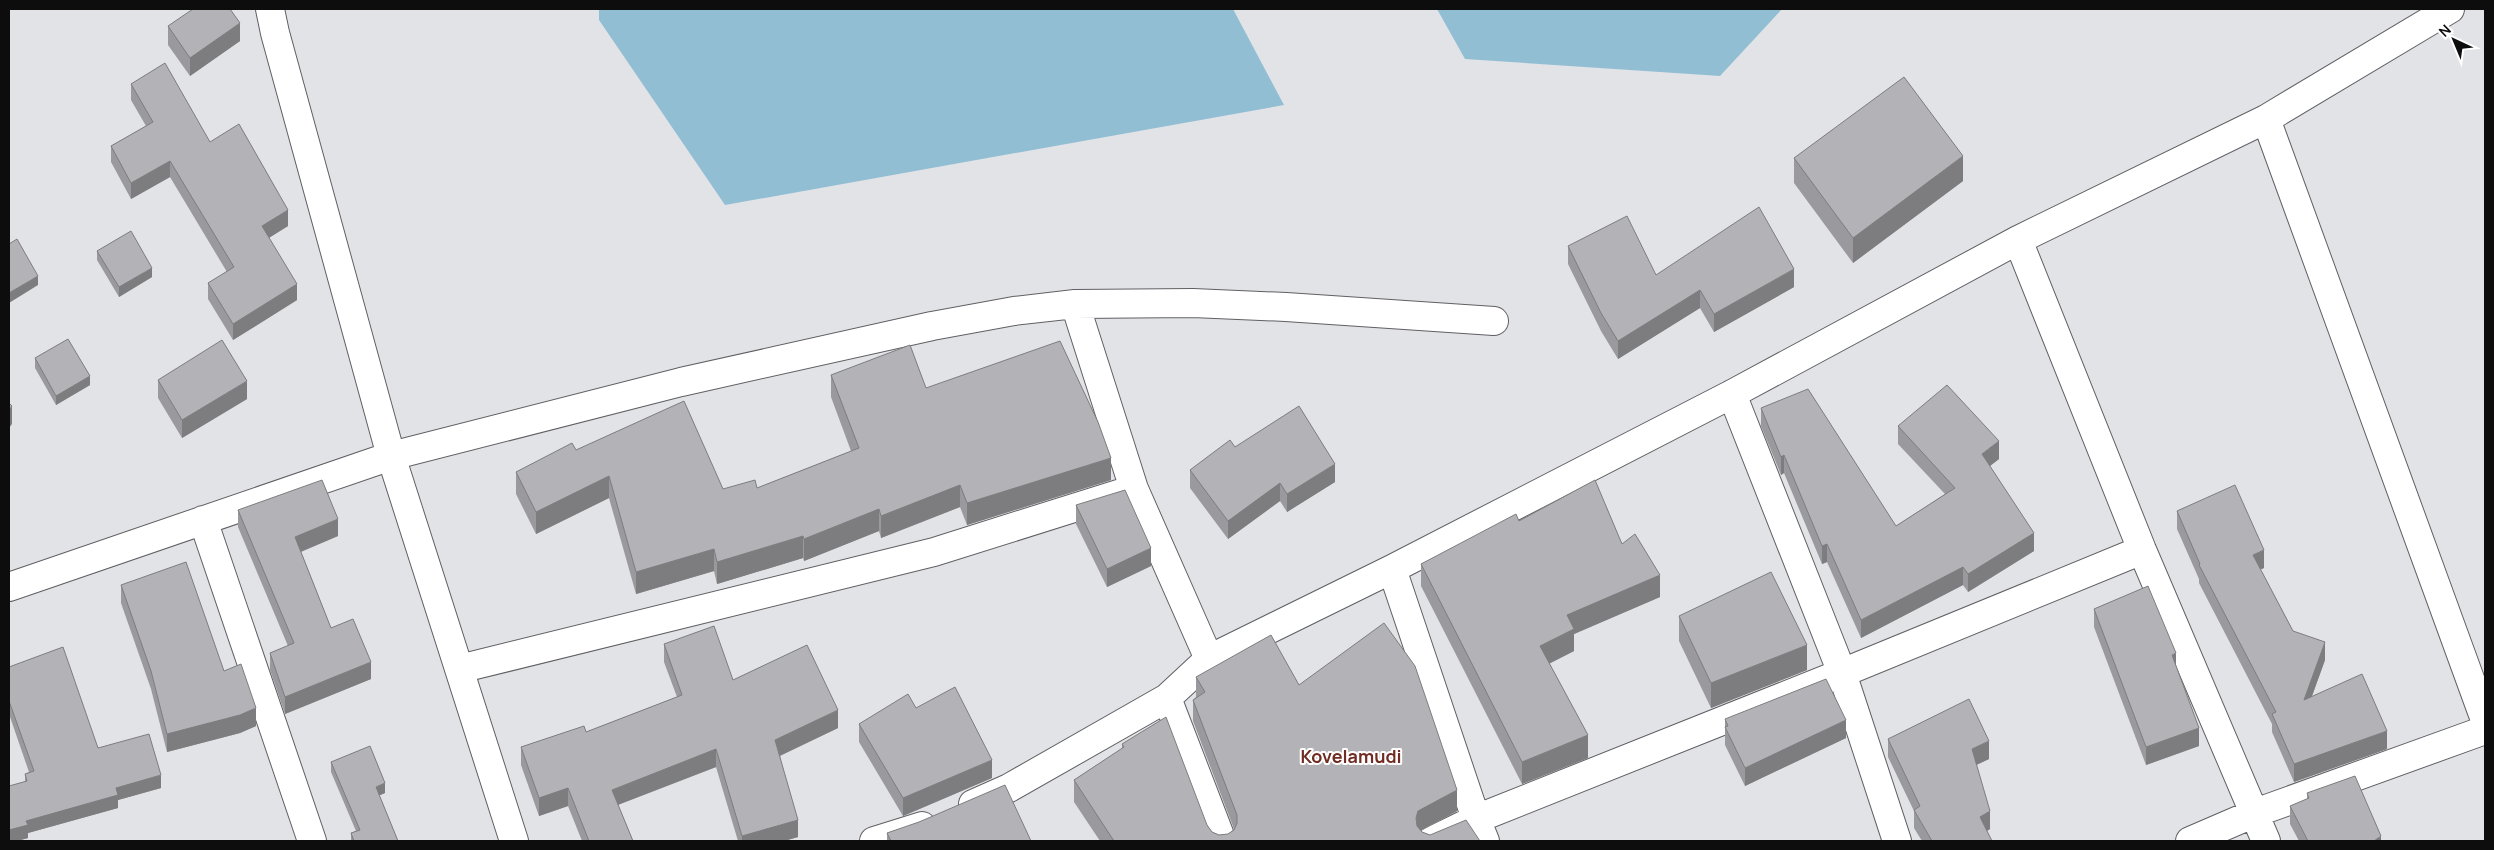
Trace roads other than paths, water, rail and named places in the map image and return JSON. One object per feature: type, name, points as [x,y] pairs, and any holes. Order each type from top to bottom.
[{"type":"street","points":[[270,9],[390,456],[514,841]]},
{"type":"street","points":[[874,841],[913,829],[1009,788],[1167,698],[1208,659],[1392,569],[1732,394],[2018,240],[2266,120],[2450,9]]},
{"type":"street","points":[[2266,120],[2485,720]]},
{"type":"street","points":[[2018,240],[2142,550],[2266,841]]},
{"type":"street","points":[[1075,304],[1134,489],[1208,659]]},
{"type":"street","points":[[9,587],[390,456],[681,382],[903,333],[1014,311],[1075,304],[1221,304],[1494,321]]},
{"type":"street","points":[[1732,394],[1842,673],[1898,841]]},
{"type":"street","points":[[459,669],[934,552],[1134,489]]},
{"type":"street","points":[[203,520],[312,841]]},
{"type":"street","points":[[1431,841],[1481,830],[1842,673],[2142,550]]},
{"type":"street","points":[[1392,569],[1481,830]]},
{"type":"street","points":[[1167,698],[1222,841]]},
{"type":"street","points":[[2190,841],[2255,813],[2485,730]]},
{"type":"water","points":[[599,9],[1233,9],[1284,105],[725,205],[599,20]]},
{"type":"water","points":[[1437,9],[1782,9],[1720,76],[1465,59]]},
{"type":"district","name":"Kovelamudi","points":[[1351,756]]}]
